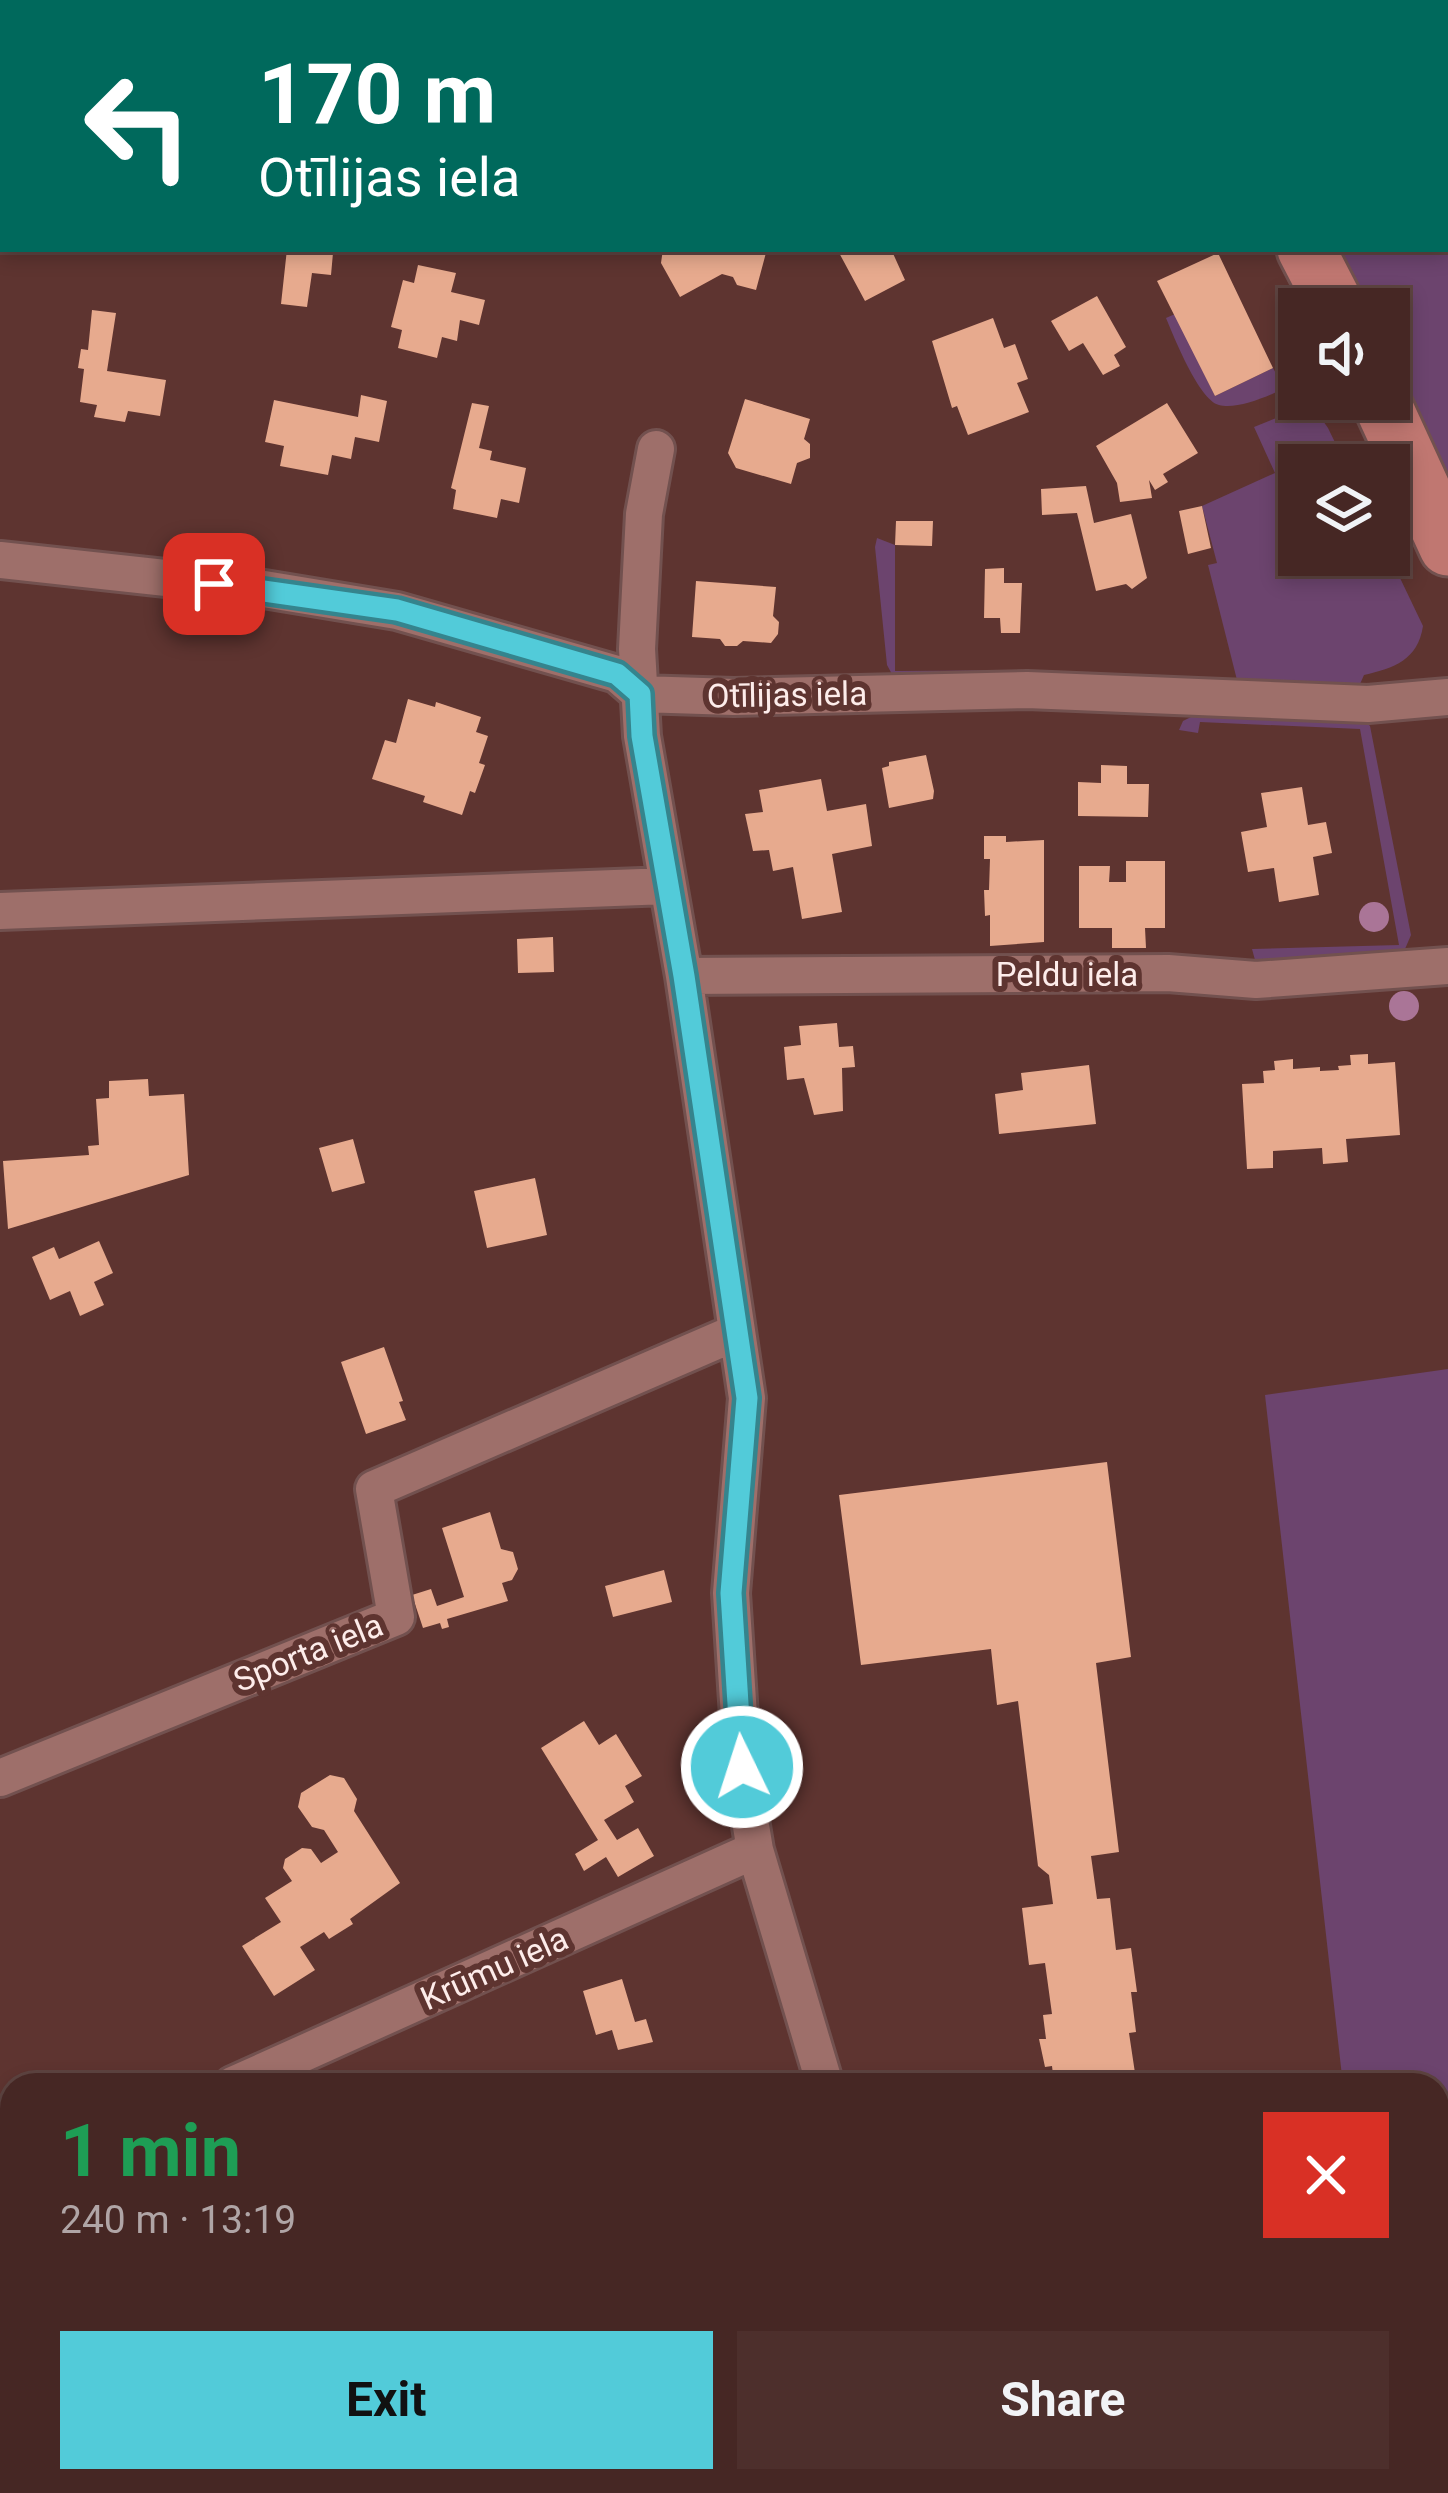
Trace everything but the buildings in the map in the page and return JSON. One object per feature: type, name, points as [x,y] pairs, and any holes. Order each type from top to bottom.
[{"type":"main road","points":[[1308,252],[1326,288]]},
{"type":"main road","points":[[1390,420],[1448,548]]},
{"type":"street","points":[[656,449],[644,514],[637,649],[642,736],[684,976],[747,1398],[731,1593],[742,1778],[755,1850],[822,2073]]},
{"type":"street","name":"Otīlijas iela","points":[[0,560],[258,588],[397,610],[617,674],[640,694],[734,697],[1028,690],[1368,704],[1448,697]]},
{"type":"street","points":[[0,911],[668,886]]},
{"type":"street","name":"Peldu iela","points":[[684,976],[1168,974],[1256,980],[1448,966]]},
{"type":"street","name":"Sporta iela","points":[[0,1778],[396,1617],[374,1489],[737,1333]]},
{"type":"street","name":"Krūmu iela","points":[[259,2073],[755,1850]]},
{"type":"shaded area","points":[[1336,252],[1448,252],[1448,486],[1410,404],[1410,288],[1354,288]]},
{"type":"shaded area","points":[[1175,314],[1215,396],[1273,368],[1278,390],[1249,403],[1227,406],[1211,401],[1166,318]]},
{"type":"shaded area","points":[[1278,417],[1322,420],[1336,444],[1278,444],[1278,576],[1399,576],[1423,626],[1410,655],[1364,675],[1360,684],[1237,680],[1208,565],[1217,563],[1202,506],[1275,473],[1254,427]]},
{"type":"shaded area","points":[[877,538],[895,545],[895,671],[1052,670],[1053,675],[893,676],[887,665]]},
{"type":"shaded area","points":[[1191,717],[1364,720],[1370,726],[1411,935],[1405,949],[1395,954],[1255,960],[1252,949],[1399,945],[1360,729],[1200,722],[1198,733],[1179,730]]},
{"type":"shaded area","points":[[1448,1369],[1448,2073],[1342,2073],[1265,1395]]},
{"type":"route","points":[[214,584],[397,610],[617,674],[640,694],[642,736],[684,976],[747,1398],[731,1593],[742,1767]]}]
